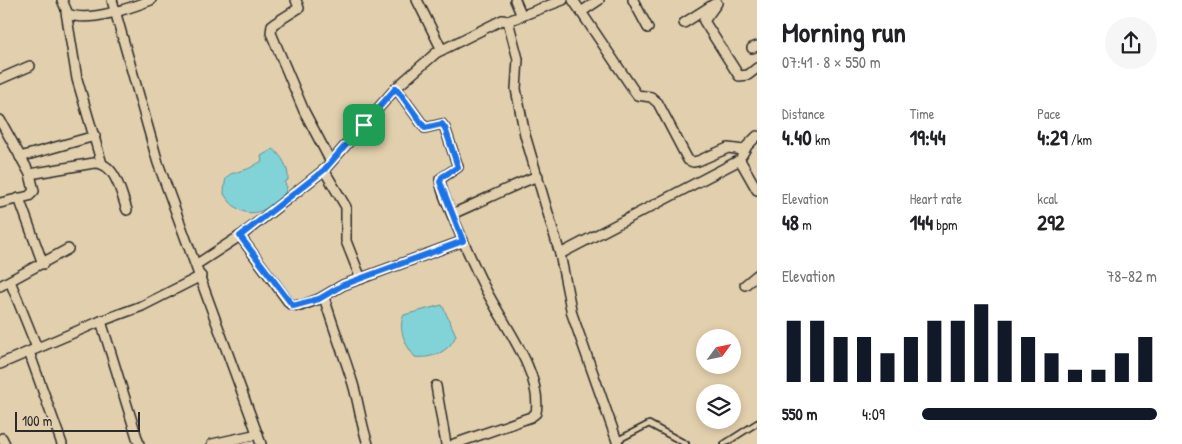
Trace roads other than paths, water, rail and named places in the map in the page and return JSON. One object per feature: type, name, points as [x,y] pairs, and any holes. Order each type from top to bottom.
[{"type":"street","points":[[62,0],[66,12],[77,79],[102,164],[114,175],[127,210]]},
{"type":"street","points":[[112,0],[158,163],[197,264],[261,444]]},
{"type":"street","points":[[66,12],[70,16],[115,13],[150,0]]},
{"type":"street","points":[[296,0],[299,8],[297,11],[274,23],[271,33],[304,111],[331,162]]},
{"type":"street","points":[[417,0],[442,50]]},
{"type":"street","points":[[515,0],[522,16]]},
{"type":"street","points":[[197,264],[240,236],[324,170],[396,88],[442,50],[502,20],[508,21],[563,0]]},
{"type":"street","points":[[573,0],[637,95],[651,97],[658,102],[688,160],[698,161],[728,148],[744,150]]},
{"type":"street","points":[[581,12],[599,0]]},
{"type":"street","points":[[633,0],[648,28]]},
{"type":"street","points":[[684,23],[719,1]]},
{"type":"street","points":[[719,1],[704,21],[739,76],[748,74],[757,68]]},
{"type":"street","points":[[508,21],[518,59],[517,98],[525,135],[560,254],[572,314],[617,442]]},
{"type":"street","points":[[0,79],[30,66]]},
{"type":"street","points":[[396,88],[425,128],[442,124],[445,128],[458,167],[440,180],[463,241],[530,374],[537,407],[536,413],[531,417],[454,444]]},
{"type":"street","points":[[0,120],[34,184],[32,193],[0,203]]},
{"type":"street","points":[[20,157],[95,136]]},
{"type":"street","points":[[560,254],[740,160],[744,150],[757,136]]},
{"type":"street","points":[[740,160],[757,190]]},
{"type":"street","points":[[30,174],[94,163],[102,164]]},
{"type":"street","points":[[324,170],[346,207],[346,241],[361,278]]},
{"type":"street","points":[[452,214],[512,185],[538,176]]},
{"type":"street","points":[[19,198],[43,264]]},
{"type":"street","points":[[240,236],[293,306],[300,306],[324,297],[336,289],[361,278],[463,241]]},
{"type":"street","points":[[0,286],[68,250]]},
{"type":"street","points":[[745,285],[757,275]]},
{"type":"street","points":[[0,364],[142,306],[201,276]]},
{"type":"street","points":[[10,282],[38,348]]},
{"type":"street","points":[[324,297],[342,358],[353,385],[359,417],[368,444]]},
{"type":"street","points":[[102,321],[139,444]]},
{"type":"street","points":[[28,352],[62,444]]},
{"type":"street","points":[[436,386],[446,444]]},
{"type":"street","points":[[212,444],[258,434]]},
{"type":"lane","points":[[724,444],[757,423]]},
{"type":"lane","points":[[617,442],[649,424],[686,444]]},
{"type":"water","points":[[273,149],[286,167],[288,180],[284,182],[287,187],[285,193],[269,207],[261,211],[254,213],[239,209],[224,194],[226,178],[230,174],[248,169],[262,161],[261,156]]},
{"type":"water","points":[[442,305],[456,335],[453,341],[445,350],[439,353],[427,357],[415,357],[408,348],[402,332],[404,315]]}]
